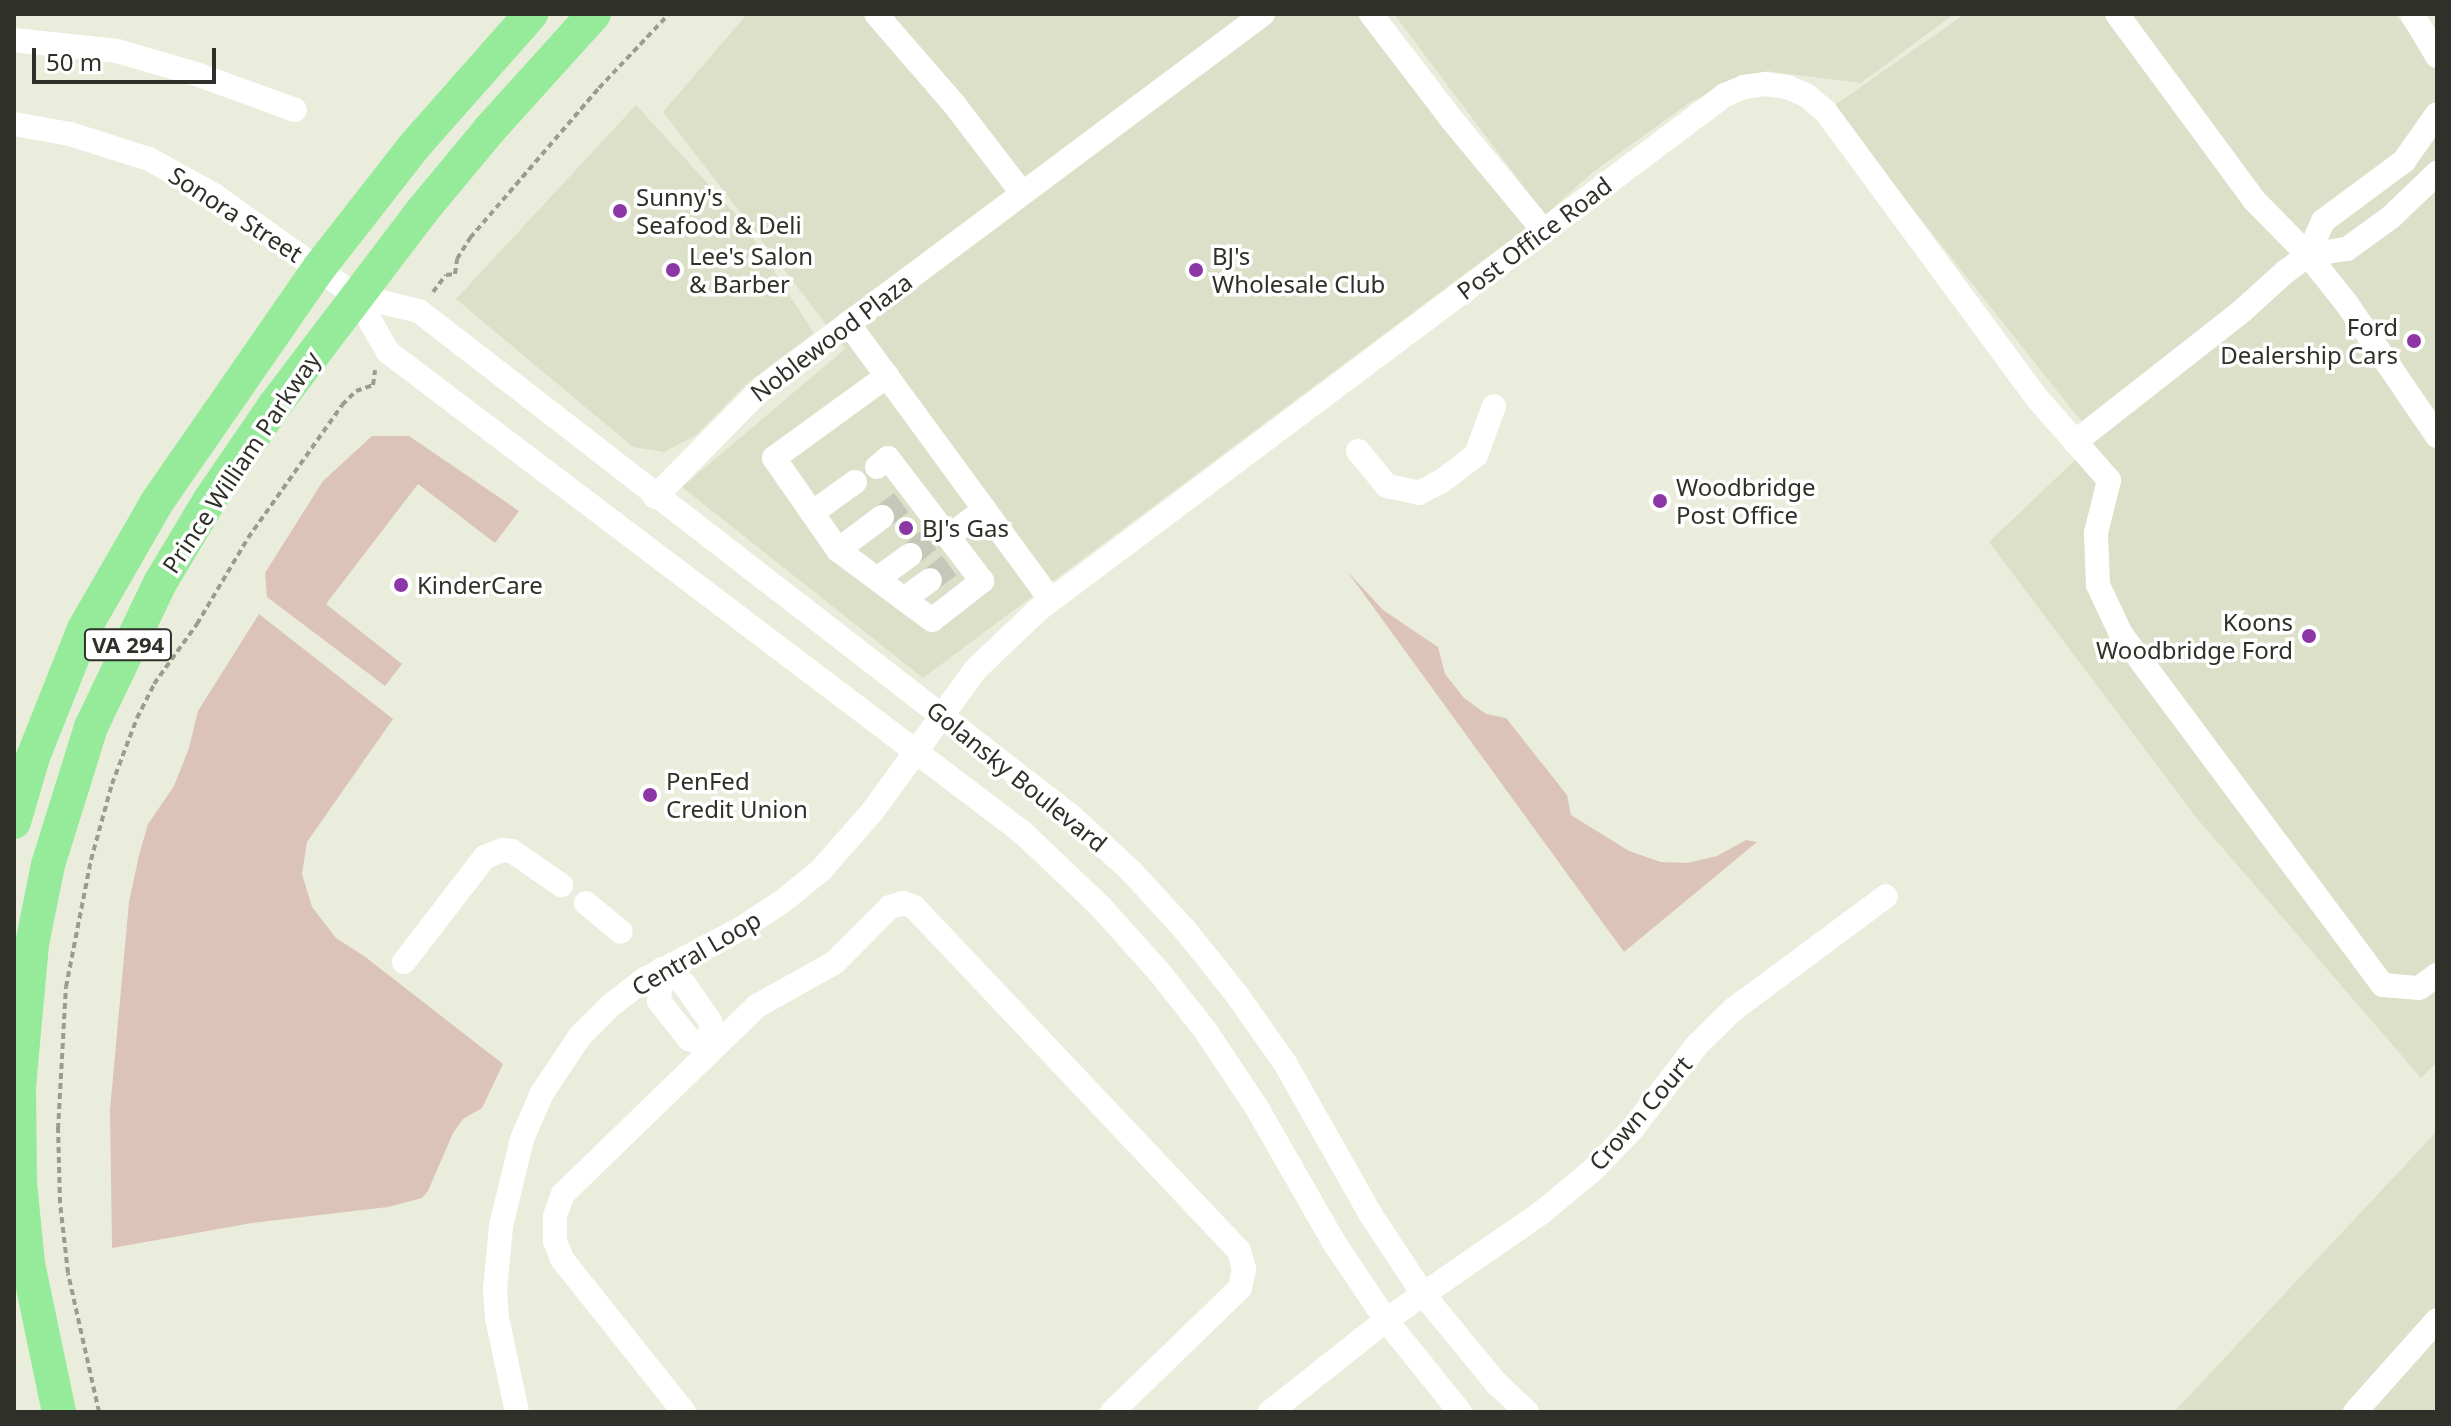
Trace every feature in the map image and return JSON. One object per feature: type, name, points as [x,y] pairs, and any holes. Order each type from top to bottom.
[{"type":"highway","name":"Prince William Parkway","points":[[14,822],[59,685],[120,560],[216,413],[319,268],[416,144],[531,14]]},
{"type":"highway","name":"Prince William Parkway","points":[[59,1412],[28,1264],[20,1182],[19,1087],[32,944],[48,865],[91,727],[160,583],[242,454],[356,296],[490,129],[594,14]]},
{"type":"street","points":[[876,14],[954,104],[1022,193]]},
{"type":"street","name":"Noblewood Plaza","points":[[655,497],[735,412],[848,323],[1263,14]]},
{"type":"street","points":[[1371,14],[1452,120],[1543,230]]},
{"type":"street","points":[[2117,14],[2254,200],[2308,255],[2347,304],[2437,436]]},
{"type":"street","points":[[2412,14],[2437,56]]},
{"type":"street","points":[[14,40],[117,51],[295,110]]},
{"type":"street","name":"Post Office Road","points":[[942,714],[1002,642],[1051,600],[1543,230],[1725,95],[1755,85],[1787,87],[1806,95],[1826,112],[2016,370],[2109,480],[2096,533],[2098,585],[2121,634],[2383,985],[2419,988],[2437,975]]},
{"type":"street","points":[[2075,442],[2308,255],[2323,221],[2404,161],[2437,114]]},
{"type":"street","name":"Sonora Street","points":[[14,124],[70,134],[149,159],[214,195],[319,268]]},
{"type":"street","points":[[2308,255],[2347,249],[2391,217],[2437,173]]},
{"type":"street","name":"Golansky Boulevard","points":[[319,268],[356,296],[388,352],[1022,832],[1100,906],[1160,973],[1205,1030],[1257,1108],[1335,1244],[1386,1320],[1460,1412]]},
{"type":"street","name":"Golansky Boulevard","points":[[356,296],[419,311],[655,497],[942,714],[1071,816],[1131,871],[1186,931],[1285,1063],[1371,1215],[1423,1294],[1497,1384],[1527,1412]]},
{"type":"street","points":[[848,323],[1051,600]]},
{"type":"street","points":[[877,467],[888,458],[908,496],[947,545],[982,581],[932,620],[838,550],[774,458],[887,376]]},
{"type":"street","points":[[1358,451],[1387,486],[1419,493],[1442,481],[1476,455],[1494,406]]},
{"type":"street","points":[[812,513],[855,482]]},
{"type":"street","points":[[947,545],[985,509]]},
{"type":"street","points":[[838,550],[882,517]]},
{"type":"street","points":[[877,579],[910,555]]},
{"type":"street","points":[[904,599],[930,580]]},
{"type":"street","name":"Central Loop","points":[[517,1412],[502,1357],[495,1290],[501,1226],[522,1139],[542,1093],[580,1036],[611,1005],[662,969],[742,928],[783,901],[821,870],[872,812],[942,714]]},
{"type":"street","points":[[404,962],[485,857],[503,850],[512,851],[561,885]]},
{"type":"street","name":"Crown Court","points":[[1270,1412],[1386,1320],[1541,1213],[1594,1169],[1633,1128],[1698,1044],[1734,1009],[1886,896]]},
{"type":"street","points":[[586,903],[621,932]]},
{"type":"street","points":[[684,1412],[562,1259],[555,1241],[555,1216],[563,1194],[757,1006],[834,963],[890,907],[903,903],[914,907],[1239,1251],[1244,1269],[1240,1288],[1112,1412]]},
{"type":"street","points":[[662,969],[659,1001],[689,1039],[714,1047]]},
{"type":"street","points":[[2355,1412],[2437,1320]]},
{"type":"path","points":[[446,275],[455,274],[457,259],[470,238],[599,88],[669,14]]},
{"type":"path","points":[[99,1412],[68,1273],[60,1203],[58,1129],[66,987],[91,860],[112,784],[137,718],[154,684],[197,624],[248,538],[342,405],[356,391],[373,385],[372,374]]},
{"type":"shaded area","points":[[747,14],[1357,14],[1526,228],[923,678],[682,487],[845,349],[663,112]]},
{"type":"shaded area","points":[[1394,14],[1954,14],[1861,83],[1767,71],[1692,101],[1593,172],[1545,215]]},
{"type":"shaded area","points":[[1965,14],[2395,14],[2437,66],[2437,1062],[2421,1078],[2195,816],[1989,542],[2096,440],[1832,107]]},
{"type":"shaded area","points":[[636,105],[742,221],[814,333],[745,385],[696,435],[664,452],[633,447],[456,299]]},
{"type":"shaded area","points":[[372,436],[409,436],[519,511],[495,543],[418,484],[326,604],[402,664],[385,686],[267,597],[265,573],[323,481]]},
{"type":"shaded area","points":[[1347,571],[1383,610],[1438,647],[1445,674],[1464,698],[1486,714],[1506,718],[1567,795],[1571,815],[1629,851],[1661,862],[1687,863],[1717,856],[1746,840],[1757,842],[1624,952]]},
{"type":"shaded area","points":[[259,614],[393,719],[307,842],[302,874],[312,907],[336,938],[364,956],[503,1064],[482,1108],[463,1119],[453,1133],[428,1191],[422,1198],[388,1207],[252,1223],[112,1248],[110,1110],[129,902],[139,855],[148,824],[174,786],[189,748],[198,711]]},
{"type":"shaded area","points":[[2437,1131],[2437,1412],[2174,1412]]},
{"type":"tunnel","points":[[882,517],[903,501]]},
{"type":"tunnel","points":[[910,555],[931,538]]},
{"type":"tunnel","points":[[930,580],[951,564]]},
{"type":"place","name":"Sunny's Seafood & Deli","points":[[620,211]]},
{"type":"place","name":"Lee's Salon & Barber","points":[[673,270]]},
{"type":"place","name":"BJ's Wholesale Club","points":[[1196,270]]},
{"type":"place","name":"Ford Dealership Cars","points":[[2414,341]]},
{"type":"place","name":"Woodbridge Post Office","points":[[1660,501]]},
{"type":"place","name":"BJ's Gas","points":[[906,528]]},
{"type":"place","name":"KinderCare","points":[[401,585]]},
{"type":"place","name":"Koons Woodbridge Ford","points":[[2309,636]]},
{"type":"place","name":"PenFed Credit Union","points":[[650,795]]}]
